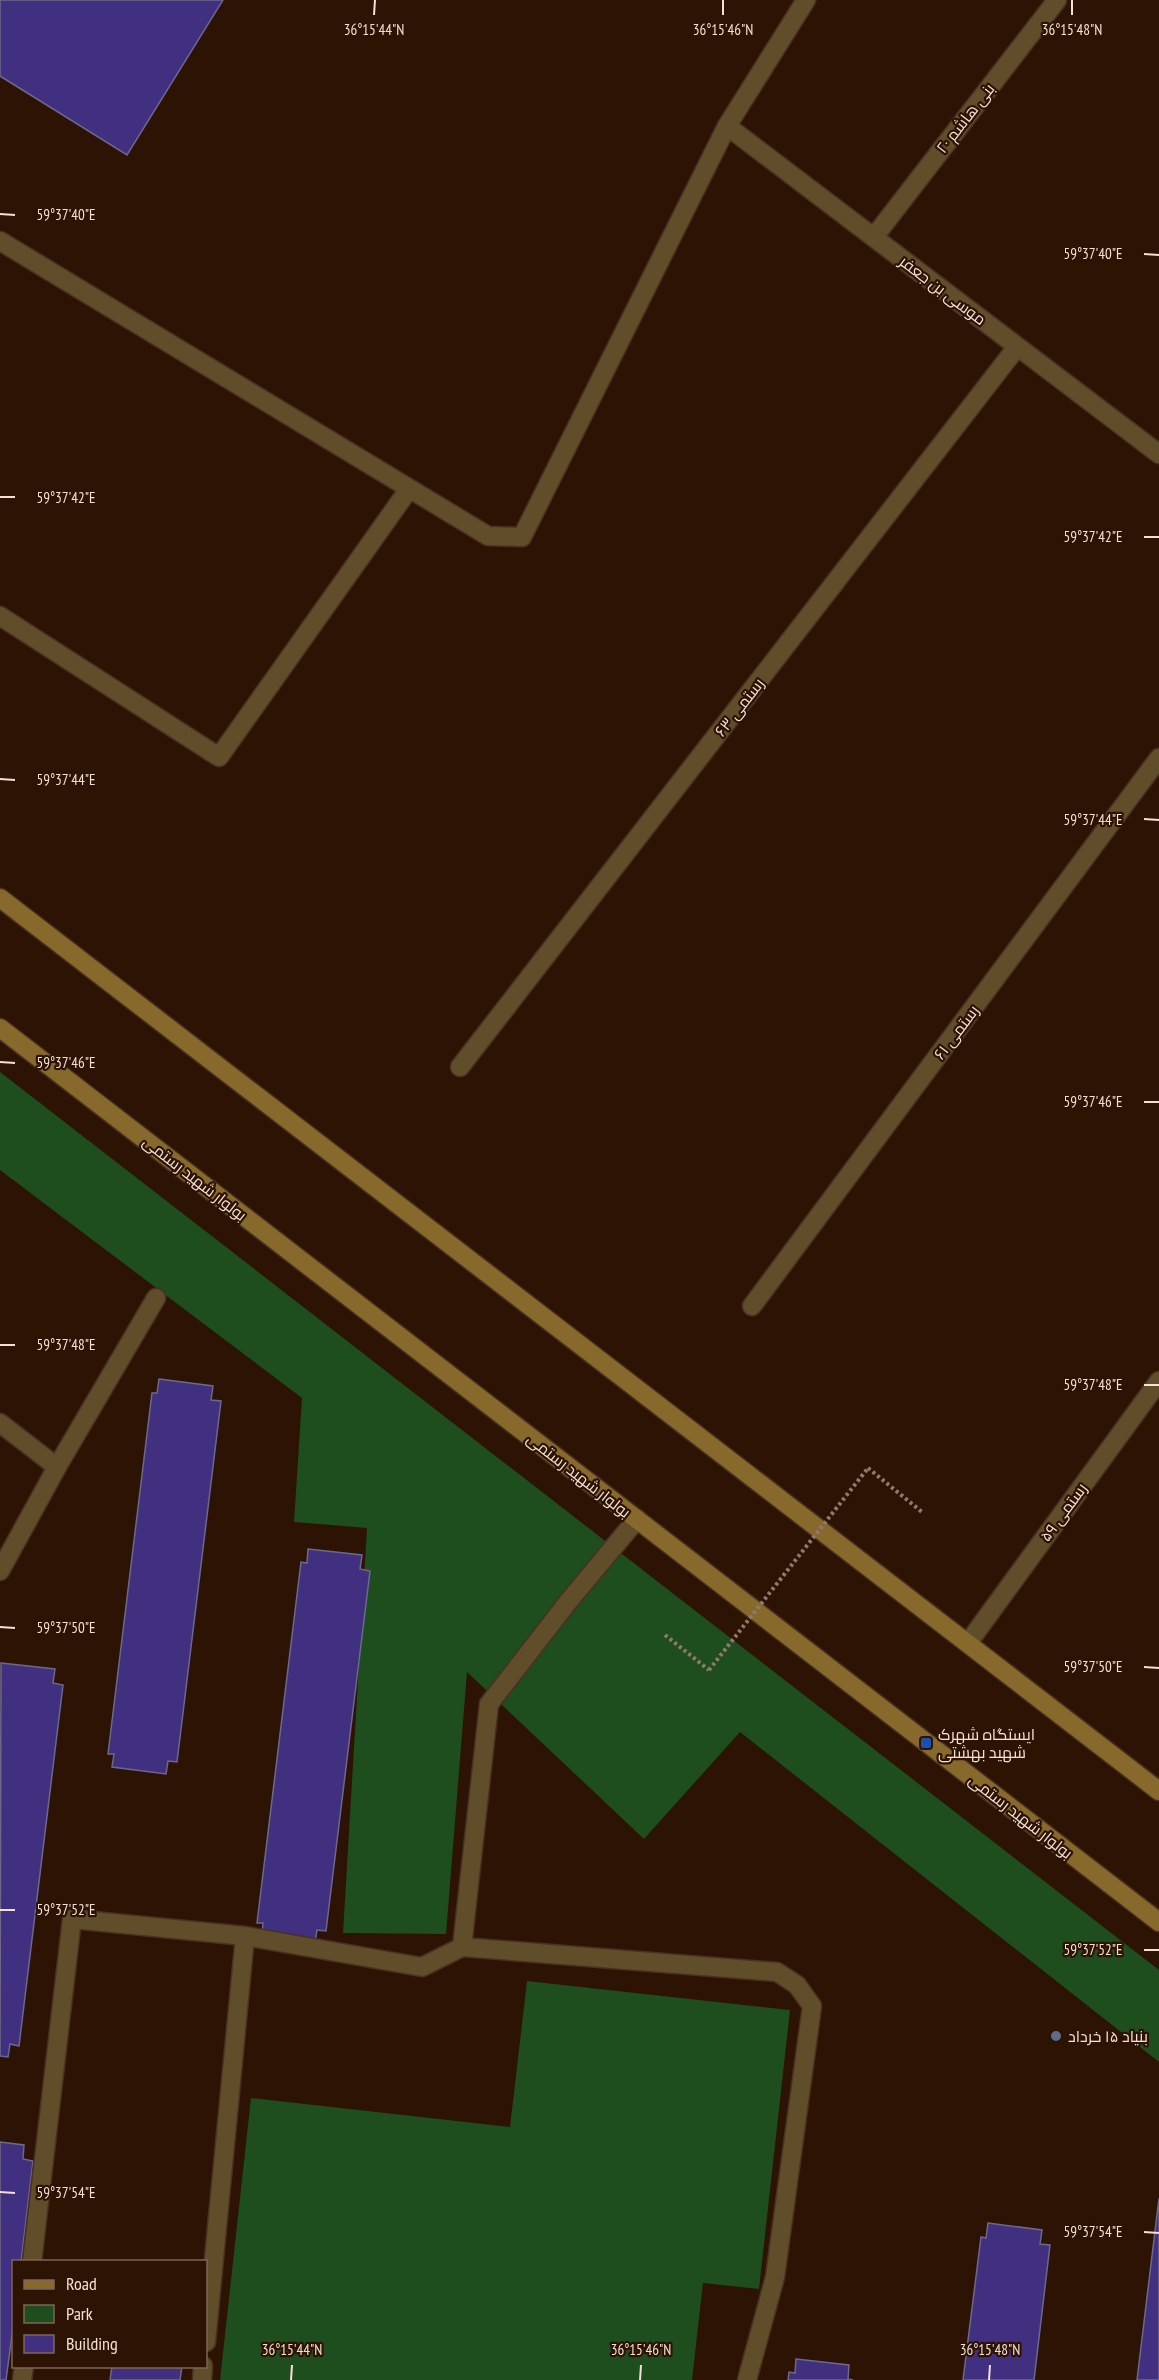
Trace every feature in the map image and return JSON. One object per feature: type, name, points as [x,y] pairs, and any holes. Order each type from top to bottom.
[{"type":"main road","points":[[0,898],[1159,1791]]},
{"type":"main road","name":"بولوار شهید رستمی","points":[[0,1028],[1159,1922]]},
{"type":"street","points":[[0,241],[488,536],[522,537],[727,126],[806,0]]},
{"type":"street","name":"بنی هاشم ۲۰","points":[[874,237],[1057,0]]},
{"type":"street","name":"موسی بن جعفر","points":[[727,126],[1159,454]]},
{"type":"street","name":"رستمی ۶۳","points":[[460,1067],[1017,346]]},
{"type":"street","points":[[0,616],[219,757],[410,489]]},
{"type":"street","name":"رستمی ۶۱","points":[[752,1306],[1159,758]]},
{"type":"street","points":[[0,1571],[57,1467],[156,1298]]},
{"type":"street","name":"رستمی ۵۹","points":[[968,1643],[1159,1381]]},
{"type":"street","points":[[0,1423],[57,1467]]},
{"type":"street","points":[[462,1947],[489,1704],[568,1602],[637,1519]]},
{"type":"street","points":[[32,2260],[72,1919],[245,1935],[422,1967],[462,1947],[777,1972],[797,1985],[812,2006],[775,2277],[747,2380]]},
{"type":"street","points":[[207,2332],[245,1935]]},
{"type":"path","points":[[665,1635],[709,1670],[868,1468],[922,1512]]},
{"type":"green space","points":[[0,1072],[1159,1970],[1159,2062],[740,1732],[644,1839],[467,1672],[446,1934],[343,1933],[367,1528],[294,1522],[302,1398],[0,1170]]},
{"type":"green space","points":[[527,1981],[790,2010],[759,2289],[703,2283],[692,2380],[220,2380],[251,2098],[510,2127]]},
{"type":"building","points":[[0,0],[223,0],[127,155],[0,76]]},
{"type":"building","points":[[159,1379],[213,1386],[211,1400],[221,1401],[177,1762],[168,1761],[166,1774],[112,1767],[114,1754],[108,1754],[152,1393],[157,1393]]},
{"type":"building","points":[[308,1549],[362,1555],[360,1569],[370,1571],[326,1931],[317,1930],[315,1943],[262,1937],[263,1923],[257,1923],[301,1562],[307,1563]]},
{"type":"building","points":[[1,1663],[55,1669],[53,1683],[63,1685],[19,2046],[10,2044],[8,2057],[0,2056]]},
{"type":"building","points":[[0,2142],[24,2145],[23,2159],[33,2161],[21,2260],[12,2260],[12,2335],[6,2380],[0,2380]]},
{"type":"building","points":[[1159,2198],[1159,2380],[1137,2380]]},
{"type":"building","points":[[988,2223],[1042,2230],[1040,2244],[1050,2245],[1034,2380],[963,2380],[981,2237],[986,2238]]},
{"type":"building","points":[[796,2359],[849,2365],[848,2379],[853,2380],[788,2380],[789,2372],[795,2373]]},
{"type":"building","points":[[112,2368],[182,2368],[180,2380],[110,2380]]},
{"type":"place","name":"ایستگاه شهرک شهید بهشتی","points":[[926,1743]]},
{"type":"place","name":"بنیاد ۱۵ خرداد","points":[[1056,2036]]}]
